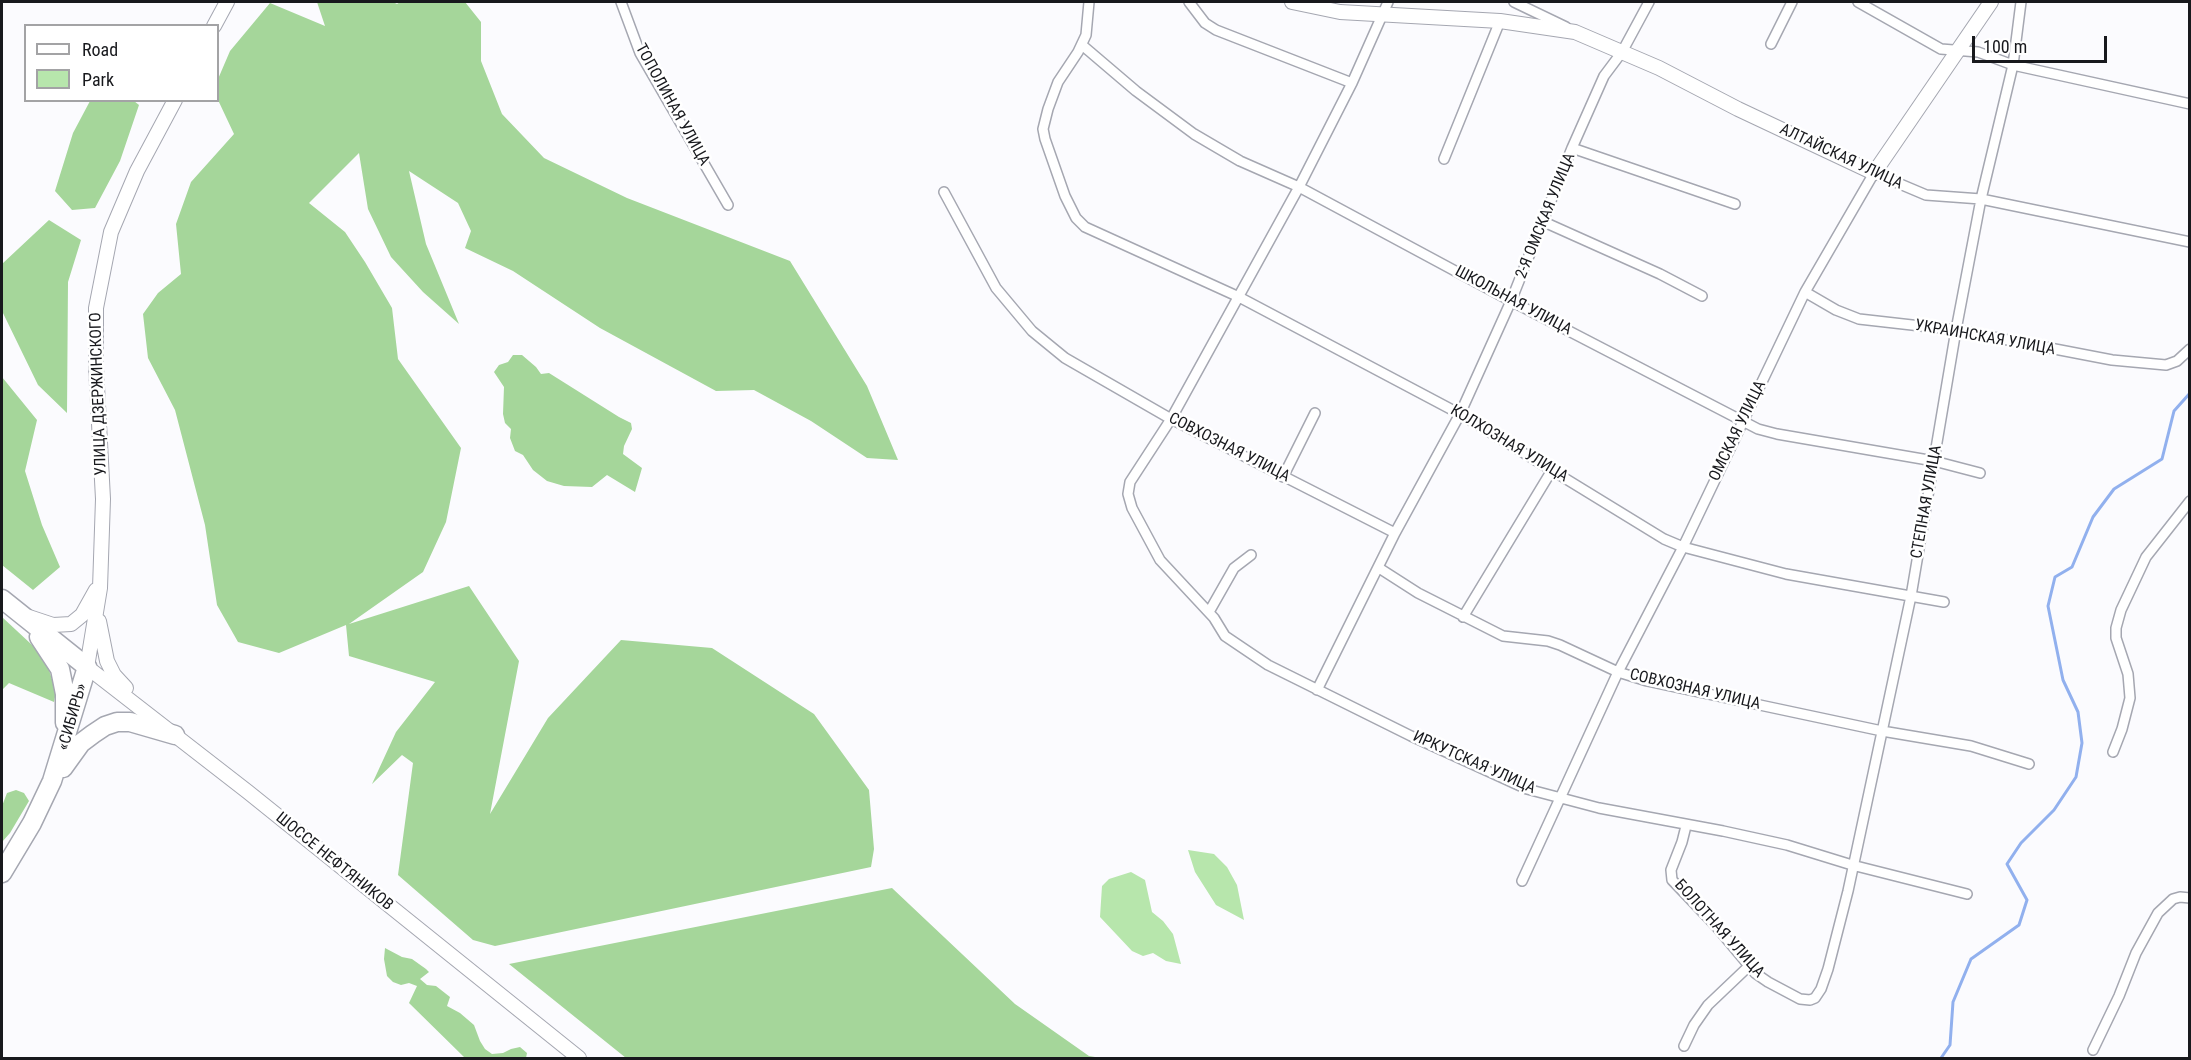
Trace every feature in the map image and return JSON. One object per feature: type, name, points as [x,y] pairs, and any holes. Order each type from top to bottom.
[{"type":"highway","points":[[2,599],[18,613],[46,645],[60,669],[65,694],[63,751]]},
{"type":"highway","name":"«СИБИРЬ»","points":[[18,613],[87,667],[52,781]]},
{"type":"highway","points":[[2,873],[32,823],[52,781],[81,743],[105,726],[117,722],[130,722],[175,735]]},
{"type":"main road","points":[[215,24],[227,2]]},
{"type":"main road","points":[[1292,2],[1340,12],[1385,8],[1575,32]]},
{"type":"main road","name":"ОМСКАЯ УЛИЦА","points":[[1874,173],[1991,2]]},
{"type":"main road","name":"АЛТАЙСКАЯ УЛИЦА","points":[[1575,32],[1659,68],[1874,173]]},
{"type":"main road","name":"УЛИЦА ДЗЕРЖИНСКОГО","points":[[87,667],[100,583],[103,499],[96,367],[96,308],[111,232],[137,171],[174,102]]},
{"type":"main road","points":[[18,613],[53,625],[71,624],[82,615],[100,583]]},
{"type":"main road","points":[[97,609],[104,649],[114,675],[158,722]]},
{"type":"main road","name":"ШОССЕ НЕФТЯНИКОВ","points":[[87,667],[579,1059]]},
{"type":"street","name":"ТОПОЛИНАЯ УЛИЦА","points":[[621,2],[640,53],[728,205]]},
{"type":"street","points":[[1082,45],[1088,24],[1089,2]]},
{"type":"street","points":[[1189,2],[1205,23],[1216,30],[1352,83]]},
{"type":"street","name":"АЛТАЙСКАЯ УЛИЦА","points":[[1514,2],[1575,32]]},
{"type":"street","name":"2-Я ОМСКАЯ УЛИЦА","points":[[1317,690],[1395,533],[1460,414],[1511,301],[1572,148],[1604,76],[1622,52],[1649,2]]},
{"type":"street","points":[[1772,44],[1792,2]]},
{"type":"street","name":"СТЕПНАЯ УЛИЦА","points":[[1815,998],[1828,969],[1911,596],[1956,330],[1981,199],[2013,65],[2021,2]]},
{"type":"street","points":[[1862,3],[1941,49],[1978,52],[2013,65],[2190,105]]},
{"type":"street","points":[[1171,419],[1299,187],[1352,83],[1385,8]]},
{"type":"street","points":[[1444,159],[1500,21]]},
{"type":"street","name":"ШКОЛЬНАЯ УЛИЦА","points":[[1082,45],[1136,91],[1194,134],[1240,161],[1299,187],[1511,301],[1758,429],[1934,461],[1980,474]]},
{"type":"street","name":"КОЛХОЗНАЯ УЛИЦА","points":[[1082,45],[1058,82],[1043,129],[1065,196],[1076,218],[1092,230],[1239,297],[1460,414],[1664,539],[1683,547],[1786,574],[1944,602]]},
{"type":"street","points":[[1572,148],[1735,204]]},
{"type":"street","name":"АЛТАЙСКАЯ УЛИЦА","points":[[1874,173],[1926,195],[1981,199],[2190,242]]},
{"type":"street","name":"ОМСКАЯ УЛИЦА","points":[[1522,881],[1618,672],[1683,547],[1805,292],[1874,173]]},
{"type":"street","name":"СОВХОЗНАЯ УЛИЦА","points":[[944,192],[996,288],[1032,331],[1065,358],[1171,419],[1395,533]]},
{"type":"street","points":[[1544,222],[1660,274],[1702,296]]},
{"type":"street","name":"УКРАИНСКАЯ УЛИЦА","points":[[1805,292],[1836,310],[1859,319],[1956,330],[2112,360],[2171,364],[2190,350]]},
{"type":"street","points":[[1283,477],[1315,413]]},
{"type":"street","name":"ИРКУТСКАЯ УЛИЦА","points":[[1171,419],[1130,482],[1128,494],[1132,507],[1160,560],[1209,612],[1230,640],[1268,665],[1527,789],[1599,808],[1787,845],[1852,865],[1967,894]]},
{"type":"street","points":[[1463,617],[1552,470]]},
{"type":"street","points":[[2113,752],[2130,698],[2128,674],[2116,638],[2121,610],[2146,557],[2190,501]]},
{"type":"street","points":[[1209,612],[1234,568],[1251,555]]},
{"type":"street","name":"СОВХОЗНАЯ УЛИЦА","points":[[1379,568],[1418,593],[1503,636],[1548,641],[1618,672],[1656,684],[1971,746],[2030,764]]},
{"type":"street","name":"БОЛОТНАЯ УЛИЦА","points":[[1686,826],[1671,870],[1672,880],[1715,925],[1749,966],[1768,982],[1800,999],[1815,998]]},
{"type":"street","points":[[2093,1050],[2119,996],[2136,953],[2158,913],[2173,899],[2190,898]]},
{"type":"street","points":[[1684,1046],[1694,1025],[1708,1005],[1749,966]]},
{"type":"green space","points":[[317,2],[393,2],[397,4],[400,2],[465,2],[481,22],[481,61],[502,114],[544,158],[627,198],[790,261],[867,386],[898,460],[867,458],[811,421],[754,390],[716,391],[600,328],[513,271],[465,248],[471,231],[458,203],[409,171],[426,244],[459,324],[423,292],[391,257],[368,209],[359,153],[309,203],[345,232],[365,262],[392,308],[398,359],[461,448],[446,522],[423,572],[349,624],[469,586],[519,661],[490,814],[548,718],[621,640],[712,648],[814,714],[869,790],[874,849],[871,867],[495,946],[473,940],[398,875],[413,763],[402,755],[372,784],[396,732],[435,682],[349,656],[346,625],[279,653],[238,642],[217,605],[205,525],[175,410],[148,358],[143,314],[158,293],[181,274],[176,224],[191,182],[234,134],[219,102],[219,77],[230,51],[270,3],[325,26]]},
{"type":"green space","points":[[89,102],[135,102],[139,105],[120,161],[95,208],[72,210],[55,191],[73,133]]},
{"type":"green space","points":[[49,220],[81,240],[68,282],[67,413],[38,385],[2,311],[2,264]]},
{"type":"green space","points":[[513,355],[522,355],[541,374],[549,373],[631,423],[632,429],[623,454],[642,468],[635,492],[607,475],[592,487],[564,486],[547,481],[533,470],[523,455],[515,451],[510,438],[511,429],[505,423],[503,414],[504,387],[494,372],[499,365],[508,362]]},
{"type":"green space","points":[[2,377],[37,420],[25,471],[42,525],[60,567],[33,590],[2,565]]},
{"type":"green space","points":[[2,617],[45,657],[56,692],[54,702],[9,683],[2,690]]},
{"type":"green space","points":[[16,790],[24,793],[29,801],[2,842],[2,806],[7,793]]},
{"type":"green space","points":[[1188,850],[1214,854],[1227,867],[1237,885],[1244,920],[1216,905],[1195,872]]},
{"type":"green space","points":[[1131,872],[1145,880],[1152,912],[1173,934],[1181,964],[1166,961],[1153,953],[1143,956],[1132,951],[1100,917],[1102,886],[1109,879]]},
{"type":"green space","points":[[892,888],[1015,1004],[1089,1056],[1101,1058],[626,1058],[509,964]]},
{"type":"green space","points":[[385,948],[402,957],[412,959],[429,972],[420,979],[427,985],[436,986],[450,997],[447,1006],[474,1025],[485,1049],[492,1054],[520,1047],[527,1053],[526,1058],[465,1058],[409,1003],[417,986],[409,983],[401,985],[393,982],[387,976]]},
{"type":"waterway","points":[[1941,1058],[1950,1045],[1953,1002],[1971,959],[2019,925],[2027,900],[2007,864],[2021,843],[2054,810],[2076,777],[2082,743],[2078,712],[2063,680],[2048,606],[2055,577],[2072,567],[2093,517],[2114,489],[2162,459],[2174,411],[2190,393]]}]
